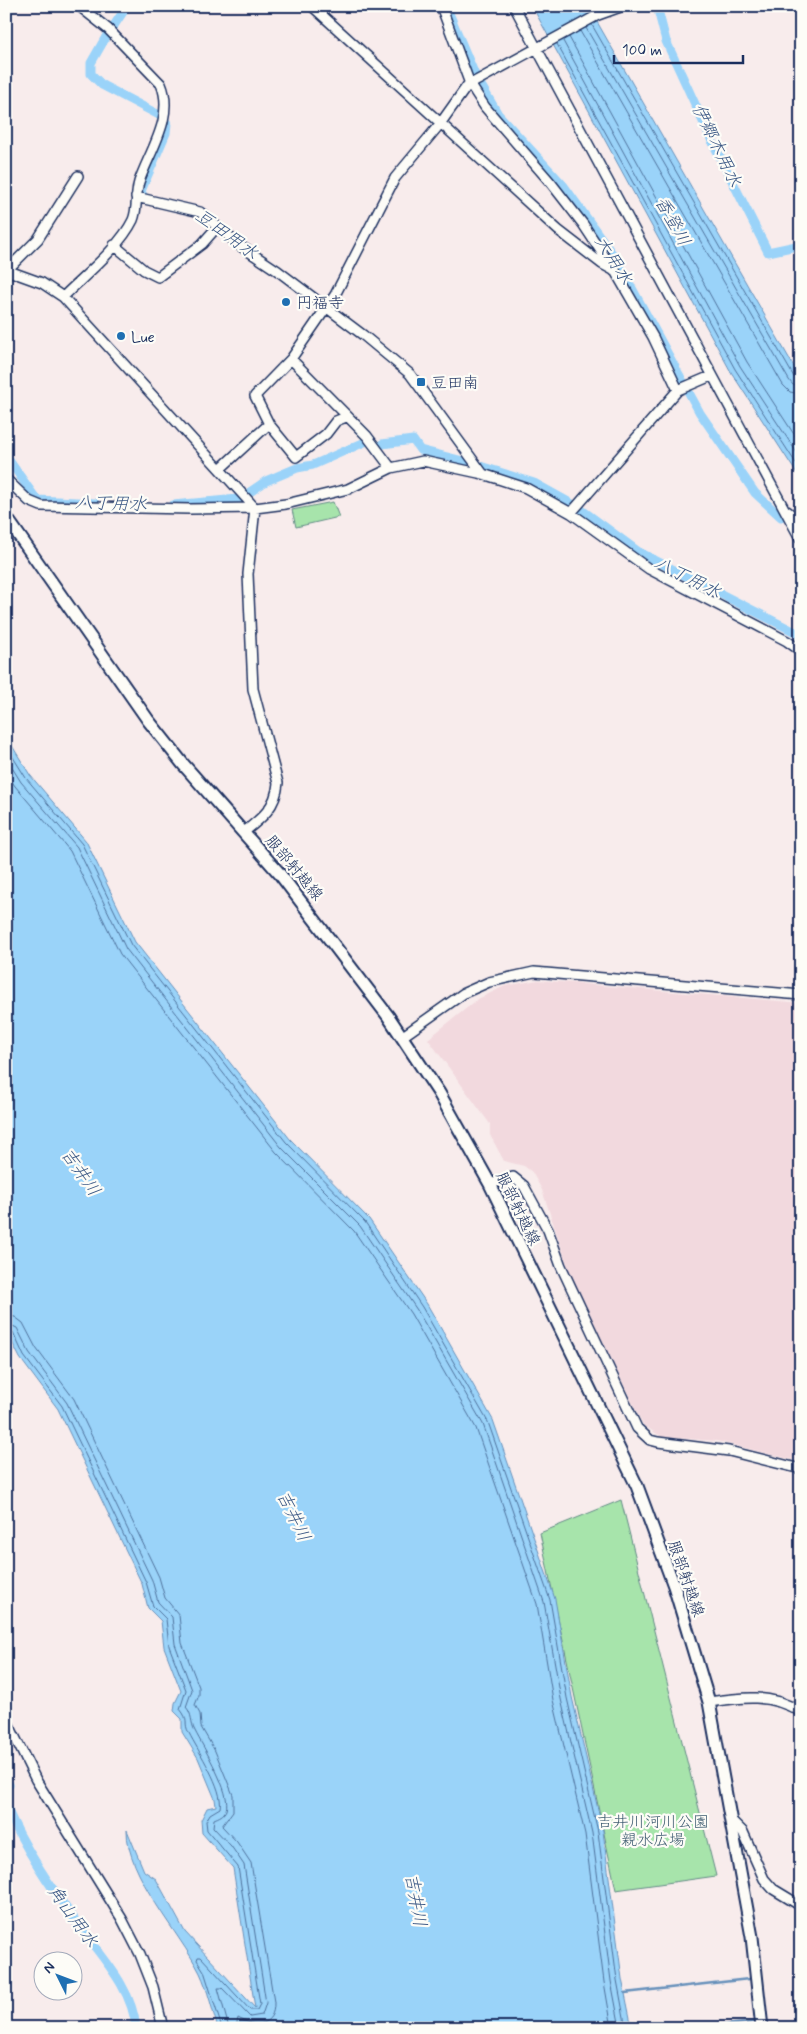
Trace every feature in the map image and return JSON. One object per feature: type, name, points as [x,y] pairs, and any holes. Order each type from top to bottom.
[{"type":"main road","name":"服部射越線","points":[[6,517],[148,720],[183,764],[244,832],[322,927],[402,1036],[439,1093],[490,1184],[637,1486],[674,1586],[709,1702],[752,1937],[762,2028]]},
{"type":"street","points":[[63,297],[114,245],[132,221],[139,181],[158,139],[165,93],[161,84],[108,29],[80,6]]},
{"type":"street","points":[[312,6],[558,230],[614,271]]},
{"type":"street","points":[[441,6],[485,107],[551,183],[583,224],[614,271],[684,388]]},
{"type":"street","points":[[514,6],[540,46],[711,376],[801,540]]},
{"type":"street","points":[[346,417],[336,421],[326,434],[296,457],[269,424],[255,396],[291,359],[327,307],[395,178],[474,81],[598,15],[623,6]]},
{"type":"street","points":[[78,176],[38,239],[6,270],[42,283],[63,297],[255,508],[248,574],[253,690],[278,783],[277,797],[269,810],[244,832]]},
{"type":"street","points":[[136,197],[200,212],[239,246],[327,307],[410,374],[482,474]]},
{"type":"street","points":[[114,245],[144,270],[158,276],[202,244],[217,227]]},
{"type":"street","points":[[291,359],[329,396],[346,417],[367,436],[391,468]]},
{"type":"street","points":[[571,512],[684,388],[711,376]]},
{"type":"street","points":[[220,469],[269,424]]},
{"type":"street","points":[[6,479],[29,500],[41,506],[255,508],[326,496],[348,489],[391,468],[424,461],[482,474],[526,488],[571,512],[648,569],[787,641],[801,651]]},
{"type":"street","points":[[784,509],[801,522]]},
{"type":"street","points":[[402,1036],[464,994],[489,982],[534,972],[801,995]]},
{"type":"street","points":[[490,1184],[513,1177],[524,1186],[548,1230],[560,1266],[637,1428],[644,1436],[658,1442],[730,1451],[801,1470]]},
{"type":"street","points":[[709,1702],[747,1696],[767,1698],[784,1703],[801,1712]]},
{"type":"street","points":[[6,1720],[36,1780],[140,1954],[153,1987],[163,2028]]},
{"type":"street","points":[[731,1820],[743,1832],[764,1879],[773,1890],[801,1906]]},
{"type":"shaded area","points":[[538,980],[801,1003],[801,1462],[717,1441],[662,1437],[643,1425],[570,1273],[542,1190],[532,1172],[524,1166],[504,1161],[490,1135],[490,1124],[428,1039],[478,999],[505,986]]},
{"type":"green space","points":[[333,502],[339,517],[296,527],[292,510]]},
{"type":"green space","name":"吉井川河川公園 親水広場","points":[[621,1500],[716,1876],[616,1890],[540,1533]]},
{"type":"water","name":"香登川","points":[[532,6],[588,6],[801,379],[801,480],[731,372]]},
{"type":"water","name":"吉井川","points":[[6,736],[30,775],[86,841],[135,942],[290,1139],[369,1219],[427,1304],[493,1420],[555,1599],[572,1697],[603,1831],[622,1979],[632,2028],[218,2028],[200,1973],[144,1884],[135,1866],[129,1847],[127,1830],[144,1871],[156,1879],[185,1932],[255,2008],[233,1868],[202,1833],[201,1820],[207,1808],[216,1806],[215,1799],[198,1758],[182,1732],[182,1719],[174,1711],[175,1703],[181,1691],[164,1647],[161,1621],[148,1608],[142,1584],[58,1409],[20,1358],[6,1330]]},
{"type":"waterway","name":"豆田用水","points":[[111,30],[127,6]]},
{"type":"waterway","name":"大用水","points":[[446,6],[475,75],[498,114],[564,186],[616,259],[700,413],[755,493],[781,517]]},
{"type":"waterway","name":"伊郷木用水","points":[[657,6],[666,41],[712,141],[768,252],[801,245]]},
{"type":"waterway","name":"豆田用水","points":[[107,35],[91,63],[91,74],[102,85],[159,115]]},
{"type":"waterway","name":"豆田用水","points":[[150,200],[144,198],[141,191],[166,133],[167,123]]},
{"type":"waterway","name":"八丁用水","points":[[382,444],[413,440],[420,450],[471,463]]},
{"type":"waterway","name":"八丁用水","points":[[250,492],[266,481],[297,468],[313,465],[367,441]]},
{"type":"waterway","name":"八丁用水","points":[[6,456],[37,500],[95,503]]},
{"type":"waterway","name":"八丁用水","points":[[480,466],[534,483],[572,504]]},
{"type":"waterway","name":"八丁用水","points":[[173,505],[238,499]]},
{"type":"waterway","name":"八丁用水","points":[[582,510],[639,552],[801,635]]},
{"type":"waterway","name":"角山用水","points":[[6,1781],[9,1785],[6,1787]]},
{"type":"waterway","name":"角山用水","points":[[6,1806],[29,1852],[47,1881],[122,1985],[133,2013],[136,2028]]},
{"type":"waterway","points":[[625,1993],[749,1979]]},
{"type":"waterway","points":[[698,2028],[753,2022]]},
{"type":"place","name":"円福寺","points":[[286,302]]},
{"type":"place","name":"Lue","points":[[121,336]]},
{"type":"place","name":"豆田南","points":[[421,382]]}]
